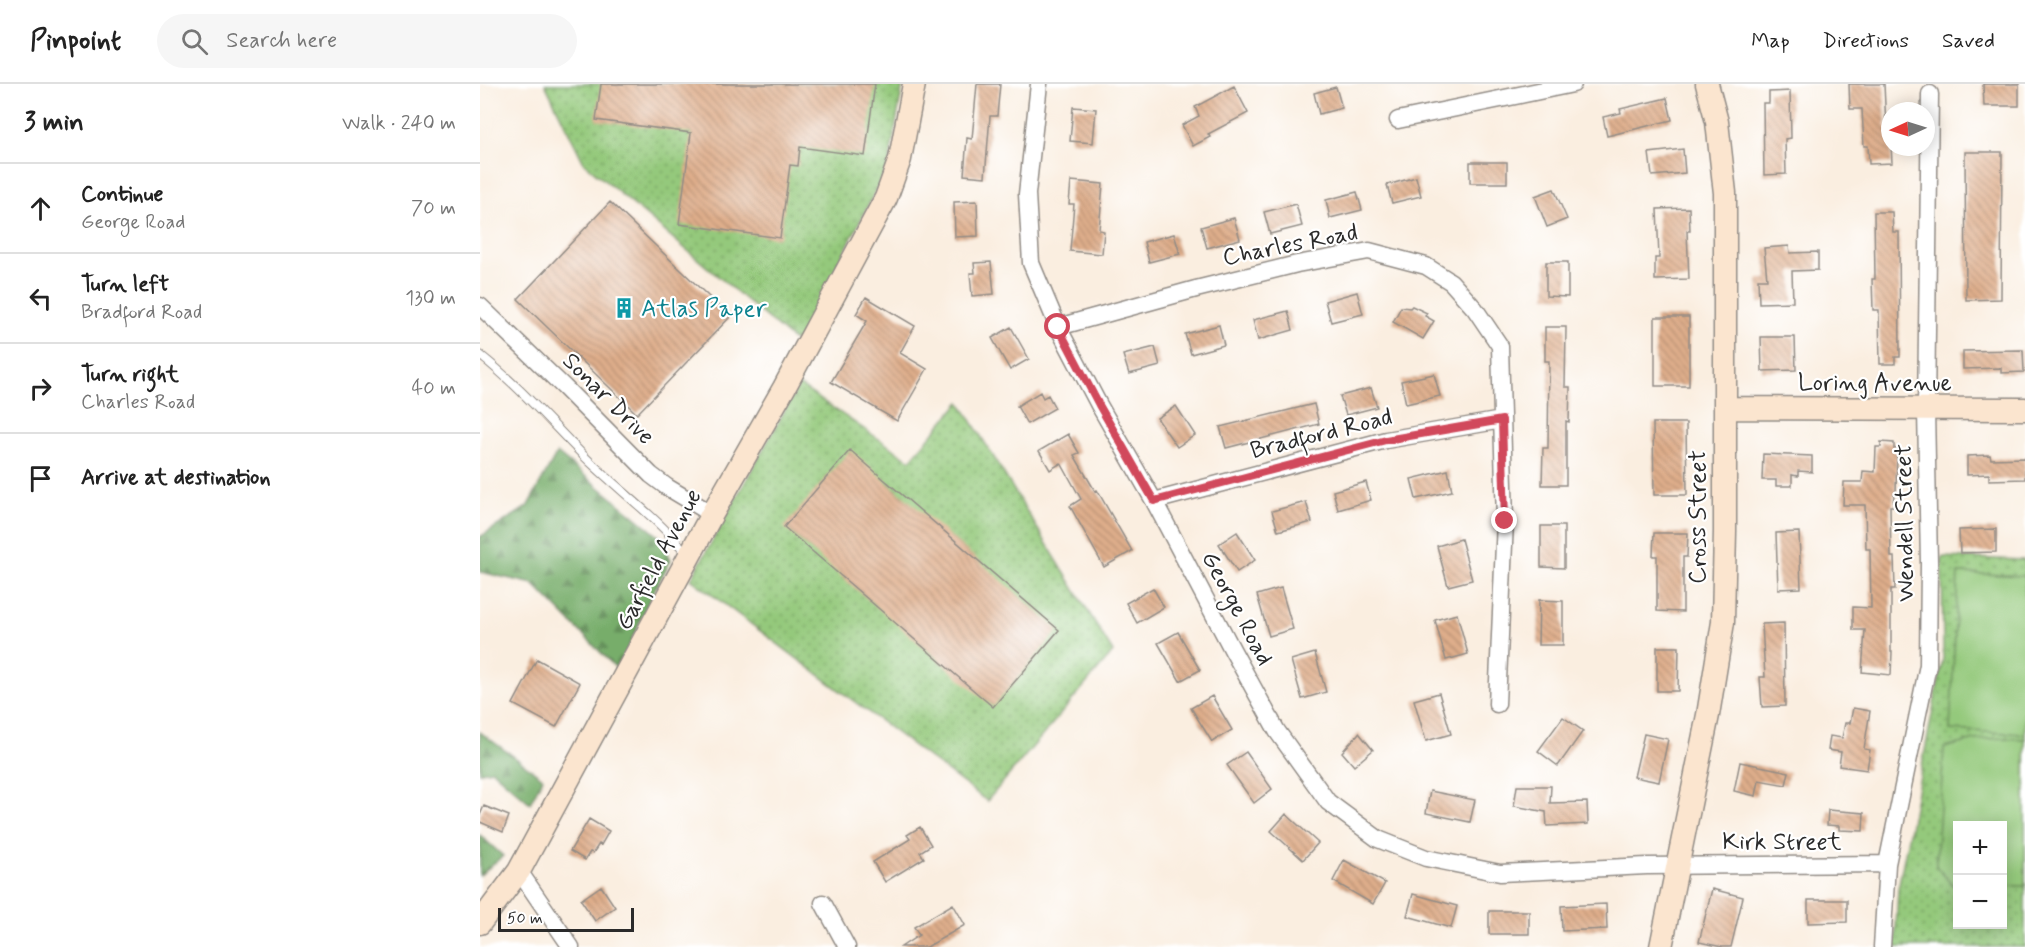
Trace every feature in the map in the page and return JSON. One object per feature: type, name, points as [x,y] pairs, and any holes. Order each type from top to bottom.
[{"type":"street","name":"Garfield Avenue","points":[[480,923],[519,871],[712,514],[784,388],[876,215],[898,169],[914,84]]},
{"type":"street","name":"George Road","points":[[1039,84],[1027,194],[1031,263],[1058,327],[1099,405],[1154,501],[1278,731],[1328,802],[1377,839],[1426,858],[1500,873],[1678,866]]},
{"type":"street","points":[[1398,120],[1573,84]]},
{"type":"street","name":"Cross Street","points":[[1662,947],[1708,715],[1723,621],[1725,193],[1716,122],[1707,84]]},
{"type":"street","name":"Wendell Street","points":[[1882,947],[1887,864],[1928,665],[1926,410],[1930,94]]},
{"type":"street","name":"Charles Road","points":[[1058,327],[1286,266],[1369,251],[1426,266],[1451,282],[1475,309],[1500,346],[1505,521],[1497,704]]},
{"type":"street","name":"Sonar Drive","points":[[480,306],[651,475],[712,514]]},
{"type":"street","name":"Loring Avenue","points":[[1725,408],[2025,410]]},
{"type":"street","name":"Bradford Road","points":[[1154,501],[1386,440],[1502,420]]},
{"type":"street","name":"Kirk Street","points":[[1678,866],[1887,864]]},
{"type":"street","points":[[519,871],[571,947]]},
{"type":"street","points":[[823,903],[847,947]]},
{"type":"lane","points":[[480,355],[510,379],[584,456],[667,530],[689,556]]},
{"type":"green space","points":[[545,84],[903,84],[889,164],[798,344],[584,163]]},
{"type":"green space","points":[[799,385],[910,460],[960,402],[1113,652],[987,801],[691,579]]},
{"type":"green space","points":[[557,453],[661,538],[671,560],[655,589],[618,670],[533,584],[480,572],[480,537],[527,507]]},
{"type":"green space","points":[[1942,557],[2025,560],[2025,947],[1895,947],[1898,889],[1943,658]]},
{"type":"green space","points":[[1958,573],[2025,576],[2025,734],[1950,730]]},
{"type":"green space","points":[[480,732],[543,778],[530,803],[492,770],[480,772]]},
{"type":"green space","points":[[2025,739],[2025,886],[2007,886],[2007,821],[1953,821],[1953,885],[1936,866],[1944,748],[1975,740]]},
{"type":"green space","points":[[480,835],[503,856],[480,875]]},
{"type":"building","points":[[601,84],[875,84],[865,156],[800,147],[798,166],[790,165],[780,238],[679,224],[691,133],[596,120]]},
{"type":"building","points":[[977,84],[1000,84],[997,116],[990,116],[985,177],[964,175],[967,138],[972,139]]},
{"type":"building","points":[[1849,84],[1884,84],[1885,102],[1881,102],[1881,156],[1892,156],[1892,163],[1869,164],[1868,146],[1864,146],[1862,109],[1850,109]]},
{"type":"building","points":[[1983,84],[2019,84],[2019,106],[1984,106]]},
{"type":"building","points":[[1234,86],[1248,113],[1208,134],[1210,137],[1193,146],[1182,125],[1199,116],[1195,107]]},
{"type":"building","points":[[1336,87],[1342,108],[1319,114],[1314,93]]},
{"type":"building","points":[[1790,91],[1791,138],[1785,139],[1786,174],[1764,175],[1763,103],[1769,103],[1769,92]]},
{"type":"building","points":[[1667,98],[1672,120],[1607,136],[1603,117],[1621,113],[1620,109]]},
{"type":"building","points":[[1073,107],[1096,109],[1093,143],[1070,141]]},
{"type":"building","points":[[1683,149],[1685,173],[1652,176],[1649,153]]},
{"type":"building","points":[[1965,152],[2002,152],[2001,299],[1966,300]]},
{"type":"building","points":[[1470,162],[1507,162],[1507,183],[1470,183]]},
{"type":"building","points":[[1416,177],[1421,196],[1392,203],[1387,185]]},
{"type":"building","points":[[1071,181],[1103,184],[1099,230],[1104,231],[1102,254],[1070,251],[1074,204],[1069,204]]},
{"type":"building","points":[[1554,189],[1567,219],[1547,227],[1535,196]]},
{"type":"building","points":[[1357,192],[1362,210],[1330,218],[1326,200]]},
{"type":"building","points":[[977,201],[978,236],[955,237],[954,202]]},
{"type":"building","name":"Atlas Paper","points":[[610,202],[730,317],[637,414],[518,299]]},
{"type":"building","points":[[1296,204],[1302,226],[1270,234],[1264,212]]},
{"type":"building","points":[[1689,208],[1690,231],[1687,231],[1689,279],[1655,280],[1655,258],[1659,258],[1657,209]]},
{"type":"building","points":[[1874,212],[1892,212],[1893,232],[1899,232],[1900,357],[1895,357],[1895,364],[1880,364],[1879,310],[1873,310]]},
{"type":"building","points":[[1234,218],[1240,239],[1207,248],[1201,227]]},
{"type":"building","points":[[1174,234],[1180,254],[1149,262],[1144,242]]},
{"type":"building","points":[[1789,246],[1790,253],[1818,252],[1818,270],[1792,271],[1793,302],[1759,303],[1758,279],[1767,279],[1764,248]]},
{"type":"building","points":[[991,262],[994,294],[972,296],[970,273],[975,273],[974,263]]},
{"type":"building","points":[[1546,262],[1568,262],[1568,297],[1546,296]]},
{"type":"building","points":[[1357,292],[1363,314],[1331,322],[1325,301]]},
{"type":"building","points":[[866,297],[915,326],[900,353],[927,369],[897,421],[831,382],[867,321],[856,314]]},
{"type":"building","points":[[1412,306],[1427,313],[1425,316],[1434,321],[1423,339],[1393,322],[1401,307],[1410,308]]},
{"type":"building","points":[[1288,311],[1293,330],[1258,340],[1253,320]]},
{"type":"building","points":[[1655,317],[1689,317],[1689,386],[1655,386]]},
{"type":"building","points":[[1219,325],[1224,345],[1191,354],[1185,334]]},
{"type":"building","points":[[1011,327],[1029,359],[1010,370],[992,338]]},
{"type":"building","points":[[1545,327],[1566,327],[1565,387],[1570,387],[1569,422],[1566,421],[1566,485],[1542,485],[1543,448],[1548,448],[1549,361],[1545,361]]},
{"type":"building","points":[[1761,337],[1795,337],[1796,370],[1762,371]]},
{"type":"building","points":[[1155,347],[1160,366],[1129,374],[1123,355]]},
{"type":"building","points":[[2023,350],[2024,372],[2001,373],[2001,368],[1963,369],[1963,351]]},
{"type":"building","points":[[1434,374],[1440,396],[1406,404],[1401,381]]},
{"type":"building","points":[[1371,388],[1377,407],[1346,415],[1340,396]]},
{"type":"building","points":[[1040,392],[1043,398],[1048,395],[1055,408],[1027,424],[1017,406]]},
{"type":"building","points":[[1314,404],[1319,424],[1226,448],[1220,427]]},
{"type":"building","points":[[1176,406],[1195,435],[1177,447],[1157,418]]},
{"type":"building","points":[[1653,423],[1686,423],[1687,495],[1654,495]]},
{"type":"building","points":[[1068,434],[1079,453],[1074,455],[1132,551],[1104,567],[1070,506],[1081,499],[1061,463],[1050,470],[1039,451]]},
{"type":"building","points":[[1881,442],[1894,443],[1894,449],[1897,449],[1896,494],[1894,494],[1893,506],[1890,506],[1891,557],[1894,557],[1895,589],[1891,589],[1891,675],[1862,672],[1865,630],[1853,630],[1853,607],[1871,608],[1870,549],[1866,549],[1865,505],[1843,505],[1844,482],[1862,482],[1863,471],[1875,472],[1876,447],[1881,447]]},
{"type":"building","points":[[850,450],[1059,630],[993,707],[784,527]]},
{"type":"building","points":[[1763,454],[1812,456],[1812,472],[1798,471],[1798,476],[1792,475],[1792,486],[1776,486],[1776,480],[1762,480]]},
{"type":"building","points":[[1990,455],[1991,459],[2025,458],[2025,479],[1989,480],[1989,474],[1967,475],[1967,456]]},
{"type":"building","points":[[1448,470],[1452,491],[1416,499],[1411,479]]},
{"type":"building","points":[[1366,482],[1371,500],[1338,510],[1333,491]]},
{"type":"building","points":[[1306,502],[1312,522],[1278,531],[1272,511]]},
{"type":"building","points":[[1541,526],[1564,526],[1564,568],[1541,567]]},
{"type":"building","points":[[1996,529],[1996,552],[1960,553],[1959,530]]},
{"type":"building","points":[[1237,532],[1255,560],[1237,572],[1219,544]]},
{"type":"building","points":[[1799,532],[1801,588],[1778,589],[1776,533]]},
{"type":"building","points":[[1654,533],[1688,533],[1687,557],[1683,557],[1683,612],[1657,611],[1657,556],[1653,556]]},
{"type":"building","points":[[1461,539],[1472,580],[1448,586],[1437,546]]},
{"type":"building","points":[[1153,588],[1164,607],[1137,623],[1126,603]]},
{"type":"building","points":[[1281,588],[1293,629],[1269,636],[1257,595]]},
{"type":"building","points":[[1539,600],[1563,601],[1563,645],[1538,645]]},
{"type":"building","points":[[1457,614],[1468,654],[1446,660],[1435,620]]},
{"type":"building","points":[[1784,623],[1785,706],[1762,707],[1760,677],[1765,677],[1762,624]]},
{"type":"building","points":[[1178,632],[1200,670],[1180,681],[1158,643]]},
{"type":"building","points":[[1657,647],[1679,647],[1678,691],[1657,691]]},
{"type":"building","points":[[1315,653],[1326,692],[1302,699],[1291,660]]},
{"type":"building","points":[[537,659],[580,683],[556,727],[513,704]]},
{"type":"building","points":[[1439,693],[1451,734],[1426,741],[1414,700]]},
{"type":"building","points":[[1212,696],[1232,730],[1212,742],[1191,708]]},
{"type":"building","points":[[1853,708],[1870,711],[1864,749],[1870,750],[1867,770],[1839,766],[1841,752],[1828,750],[1830,736],[1842,738],[1845,723],[1850,723]]},
{"type":"building","points":[[1563,717],[1583,731],[1558,766],[1538,751]]},
{"type":"building","points":[[1359,733],[1373,750],[1354,766],[1342,752]]},
{"type":"building","points":[[1644,734],[1668,739],[1659,782],[1634,777]]},
{"type":"building","points":[[1246,752],[1272,789],[1254,803],[1227,765]]},
{"type":"building","points":[[1740,762],[1789,772],[1786,785],[1759,780],[1756,796],[1734,791]]},
{"type":"building","points":[[1517,786],[1551,786],[1550,803],[1587,802],[1588,824],[1547,826],[1546,812],[1514,806]]},
{"type":"building","points":[[1430,791],[1475,800],[1470,822],[1426,813]]},
{"type":"building","points":[[484,806],[509,816],[503,832],[480,822]]},
{"type":"building","points":[[1828,810],[1864,813],[1863,831],[1839,830],[1839,826],[1827,825]]},
{"type":"building","points":[[1286,814],[1318,843],[1303,860],[1271,831]]},
{"type":"building","points":[[589,819],[609,831],[601,845],[599,844],[593,853],[590,852],[585,860],[570,851]]},
{"type":"building","points":[[920,827],[931,845],[920,852],[924,858],[885,882],[873,862],[910,839],[907,835]]},
{"type":"building","points":[[1344,860],[1385,883],[1373,904],[1333,881]]},
{"type":"building","points":[[601,886],[615,907],[595,921],[581,900]]},
{"type":"building","points":[[1712,889],[1743,897],[1731,947],[1699,942]]},
{"type":"building","points":[[1413,894],[1457,906],[1451,928],[1407,916]]},
{"type":"building","points":[[1808,900],[1847,900],[1847,922],[1808,923]]},
{"type":"building","points":[[953,904],[965,925],[927,947],[901,947],[919,935],[914,927]]},
{"type":"building","points":[[1606,904],[1607,929],[1562,931],[1561,906]]},
{"type":"building","points":[[1489,911],[1529,911],[1529,934],[1489,934]]},
{"type":"place","name":"Atlas Paper","points":[[624,308]]},
{"type":"route","points":[[1058,327],[1154,501],[1386,440],[1502,420],[1505,521]]}]
